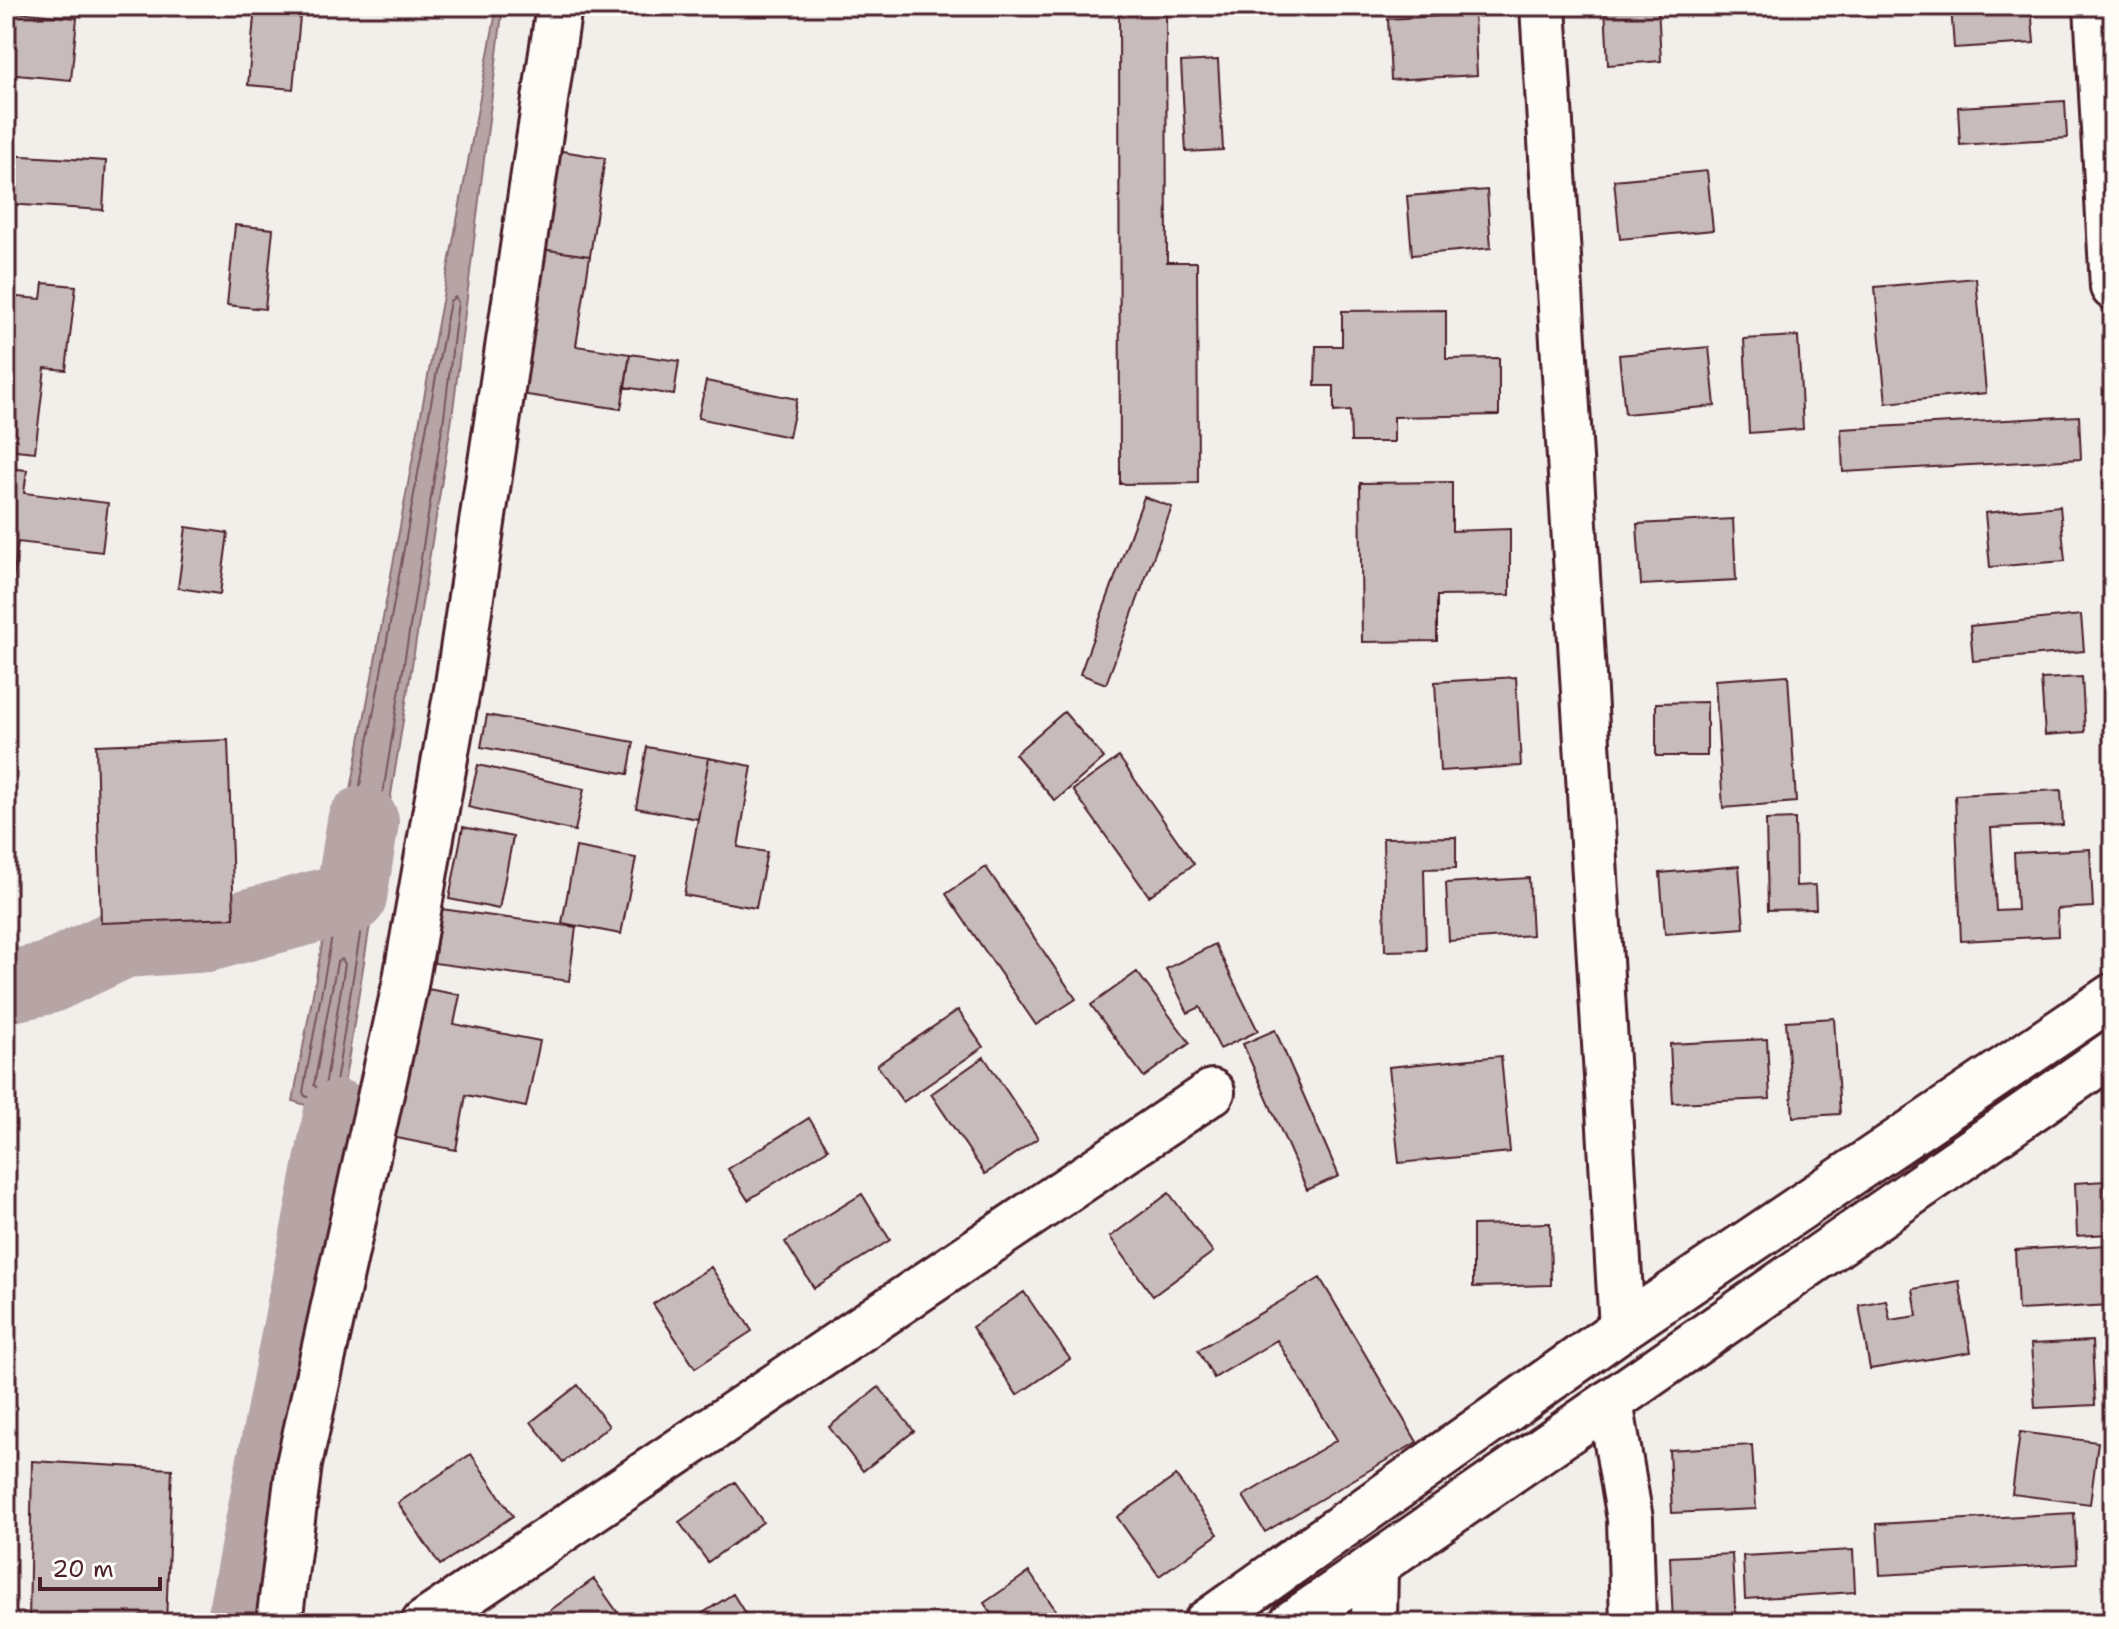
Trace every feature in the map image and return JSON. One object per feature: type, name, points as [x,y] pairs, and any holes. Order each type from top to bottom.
[{"type":"street","points":[[279,1623],[299,1464],[405,985],[458,684],[559,6]]},
{"type":"street","points":[[1543,6],[1622,1328]]},
{"type":"street","points":[[2097,6],[2113,287]]},
{"type":"street","points":[[1206,1623],[1622,1328],[2113,996]]},
{"type":"street","points":[[1292,1623],[2113,1053]]},
{"type":"street","points":[[424,1623],[1212,1092]]},
{"type":"street","points":[[1610,1402],[1630,1519],[1633,1623]]},
{"type":"street","points":[[1374,1623],[1375,1565]]},
{"type":"water","points":[[497,6],[503,6],[452,418],[339,1116],[293,1101]]},
{"type":"building","points":[[255,6],[301,6],[293,89],[248,85]]},
{"type":"building","points":[[1119,6],[1166,6],[1167,262],[1197,262],[1198,483],[1120,484]]},
{"type":"building","points":[[1658,6],[1661,61],[1608,65],[1605,7]]},
{"type":"building","points":[[1951,6],[2031,6],[2034,43],[1954,48]]},
{"type":"building","points":[[6,11],[77,18],[71,80],[6,74]]},
{"type":"building","points":[[1474,14],[1477,75],[1391,80],[1388,19]]},
{"type":"building","points":[[1218,60],[1223,150],[1186,152],[1181,62]]},
{"type":"building","points":[[2065,101],[2067,138],[1960,145],[1958,107]]},
{"type":"building","points":[[556,150],[605,158],[590,256],[541,249]]},
{"type":"building","points":[[6,155],[106,161],[103,210],[6,204]]},
{"type":"building","points":[[1707,171],[1713,230],[1620,239],[1614,180]]},
{"type":"building","points":[[1487,190],[1491,248],[1412,255],[1407,196]]},
{"type":"building","points":[[235,225],[273,229],[265,309],[227,305]]},
{"type":"building","points":[[541,249],[590,256],[576,346],[630,354],[621,409],[520,394]]},
{"type":"building","points":[[1976,278],[1986,393],[1886,403],[1875,287]]},
{"type":"building","points":[[43,283],[76,286],[66,370],[45,368],[35,452],[6,449],[6,296],[41,299]]},
{"type":"building","points":[[1446,310],[1446,359],[1499,358],[1499,415],[1394,417],[1394,442],[1351,442],[1350,411],[1334,412],[1334,386],[1315,386],[1316,346],[1342,346],[1342,311]]},
{"type":"building","points":[[1798,336],[1803,429],[1749,433],[1744,339]]},
{"type":"building","points":[[1709,347],[1715,406],[1625,414],[1619,355]]},
{"type":"building","points":[[630,354],[679,361],[674,395],[625,387]]},
{"type":"building","points":[[706,381],[797,399],[789,437],[698,418]]},
{"type":"building","points":[[2079,416],[2081,459],[1843,472],[1841,429]]},
{"type":"building","points":[[6,468],[27,470],[24,493],[108,503],[102,552],[18,542],[13,581],[6,581]]},
{"type":"building","points":[[1452,482],[1452,531],[1510,529],[1510,595],[1437,596],[1437,641],[1362,642],[1360,483]]},
{"type":"building","points":[[1144,497],[1172,507],[1106,684],[1080,674]]},
{"type":"building","points":[[2060,506],[2065,561],[1990,567],[1985,513]]},
{"type":"building","points":[[1733,519],[1736,580],[1641,585],[1637,524]]},
{"type":"building","points":[[186,527],[228,533],[220,594],[178,588]]},
{"type":"building","points":[[2081,615],[2084,651],[1973,661],[1970,626]]},
{"type":"building","points":[[1788,675],[1796,802],[1723,808],[1715,680]]},
{"type":"building","points":[[1516,677],[1521,766],[1440,771],[1435,682]]},
{"type":"building","points":[[2082,677],[2085,732],[2045,735],[2041,679]]},
{"type":"building","points":[[1707,702],[1707,756],[1656,756],[1656,703]]},
{"type":"building","points":[[1064,712],[1104,758],[1055,801],[1015,754]]},
{"type":"building","points":[[487,715],[634,742],[628,774],[481,747]]},
{"type":"building","points":[[228,740],[234,918],[101,923],[96,745]]},
{"type":"building","points":[[647,747],[709,758],[698,819],[636,808]]},
{"type":"building","points":[[1119,757],[1194,864],[1149,896],[1073,790]]},
{"type":"building","points":[[709,758],[752,766],[738,847],[767,852],[756,908],[684,895]]},
{"type":"building","points":[[478,765],[584,789],[575,831],[468,807]]},
{"type":"building","points":[[2061,790],[2063,825],[1991,828],[1996,911],[2017,910],[2014,853],[2090,849],[2093,907],[2057,909],[2058,936],[1961,941],[1955,795]]},
{"type":"building","points":[[1795,819],[1796,886],[1815,885],[1816,909],[1768,910],[1766,820]]},
{"type":"building","points":[[463,827],[513,837],[499,909],[449,899]]},
{"type":"building","points":[[1456,837],[1456,868],[1424,869],[1426,950],[1385,951],[1383,838]]},
{"type":"building","points":[[576,847],[636,858],[621,934],[562,923]]},
{"type":"building","points":[[1739,866],[1744,928],[1665,934],[1660,873]]},
{"type":"building","points":[[986,867],[1076,999],[1036,1025],[946,894]]},
{"type":"building","points":[[1529,878],[1532,935],[1449,941],[1446,883]]},
{"type":"building","points":[[441,909],[576,927],[569,981],[434,963]]},
{"type":"building","points":[[1215,944],[1258,1031],[1220,1049],[1200,1007],[1188,1013],[1166,969]]},
{"type":"building","points":[[1137,972],[1190,1043],[1144,1077],[1091,1005]]},
{"type":"building","points":[[417,987],[460,995],[454,1024],[540,1041],[526,1107],[466,1095],[456,1150],[387,1136]]},
{"type":"building","points":[[958,1010],[983,1047],[903,1102],[877,1065]]},
{"type":"building","points":[[1834,1018],[1840,1114],[1793,1117],[1786,1021]]},
{"type":"building","points":[[1275,1030],[1339,1176],[1307,1190],[1243,1044]]},
{"type":"building","points":[[1767,1039],[1770,1099],[1673,1103],[1670,1044]]},
{"type":"building","points":[[1501,1056],[1510,1152],[1399,1163],[1389,1067]]},
{"type":"building","points":[[984,1057],[1038,1138],[985,1174],[931,1094]]},
{"type":"building","points":[[809,1118],[828,1149],[748,1200],[728,1169]]},
{"type":"building","points":[[2105,1181],[2108,1234],[2077,1236],[2075,1183]]},
{"type":"building","points":[[1169,1193],[1213,1252],[1153,1296],[1110,1237]]},
{"type":"building","points":[[862,1194],[890,1240],[814,1288],[785,1242]]},
{"type":"building","points":[[1550,1223],[1551,1285],[1473,1287],[1473,1225]]},
{"type":"building","points":[[2108,1245],[2111,1305],[2018,1310],[2015,1250]]},
{"type":"building","points":[[711,1267],[752,1331],[695,1368],[653,1304]]},
{"type":"building","points":[[1320,1278],[1417,1442],[1265,1532],[1243,1496],[1337,1440],[1277,1340],[1214,1378],[1198,1350]]},
{"type":"building","points":[[1959,1281],[1971,1352],[1870,1369],[1859,1305],[1886,1300],[1890,1320],[1917,1316],[1913,1289]]},
{"type":"building","points":[[1024,1292],[1070,1359],[1017,1395],[972,1327]]},
{"type":"building","points":[[2092,1341],[2095,1405],[2035,1408],[2031,1344]]},
{"type":"building","points":[[578,1385],[609,1426],[563,1462],[531,1422]]},
{"type":"building","points":[[879,1387],[914,1431],[863,1471],[829,1427]]},
{"type":"building","points":[[2020,1432],[2098,1442],[2090,1504],[2012,1494]]},
{"type":"building","points":[[1752,1445],[1756,1509],[1672,1513],[1669,1450]]},
{"type":"building","points":[[471,1454],[513,1516],[440,1565],[398,1503]]},
{"type":"building","points":[[32,1461],[172,1469],[166,1623],[29,1623]]},
{"type":"building","points":[[1176,1476],[1218,1534],[1159,1576],[1117,1517]]},
{"type":"building","points":[[735,1482],[763,1522],[708,1562],[679,1522]]},
{"type":"building","points":[[2074,1513],[2077,1564],[1880,1575],[1877,1524]]},
{"type":"building","points":[[1853,1550],[1855,1592],[1745,1599],[1743,1556]]},
{"type":"building","points":[[1732,1554],[1736,1623],[1673,1623],[1670,1557]]},
{"type":"building","points":[[1029,1572],[1065,1623],[993,1623],[996,1621],[984,1603]]},
{"type":"building","points":[[594,1579],[625,1623],[551,1623],[545,1614]]},
{"type":"building","points":[[733,1594],[751,1623],[687,1623]]},
{"type":"building","points":[[1428,1614],[1475,1616],[1475,1623],[1427,1623]]},
{"type":"waterway","points":[[6,987],[48,978],[124,942],[207,936],[351,897],[363,822]]},
{"type":"waterway","points":[[242,1623],[339,1116]]}]
